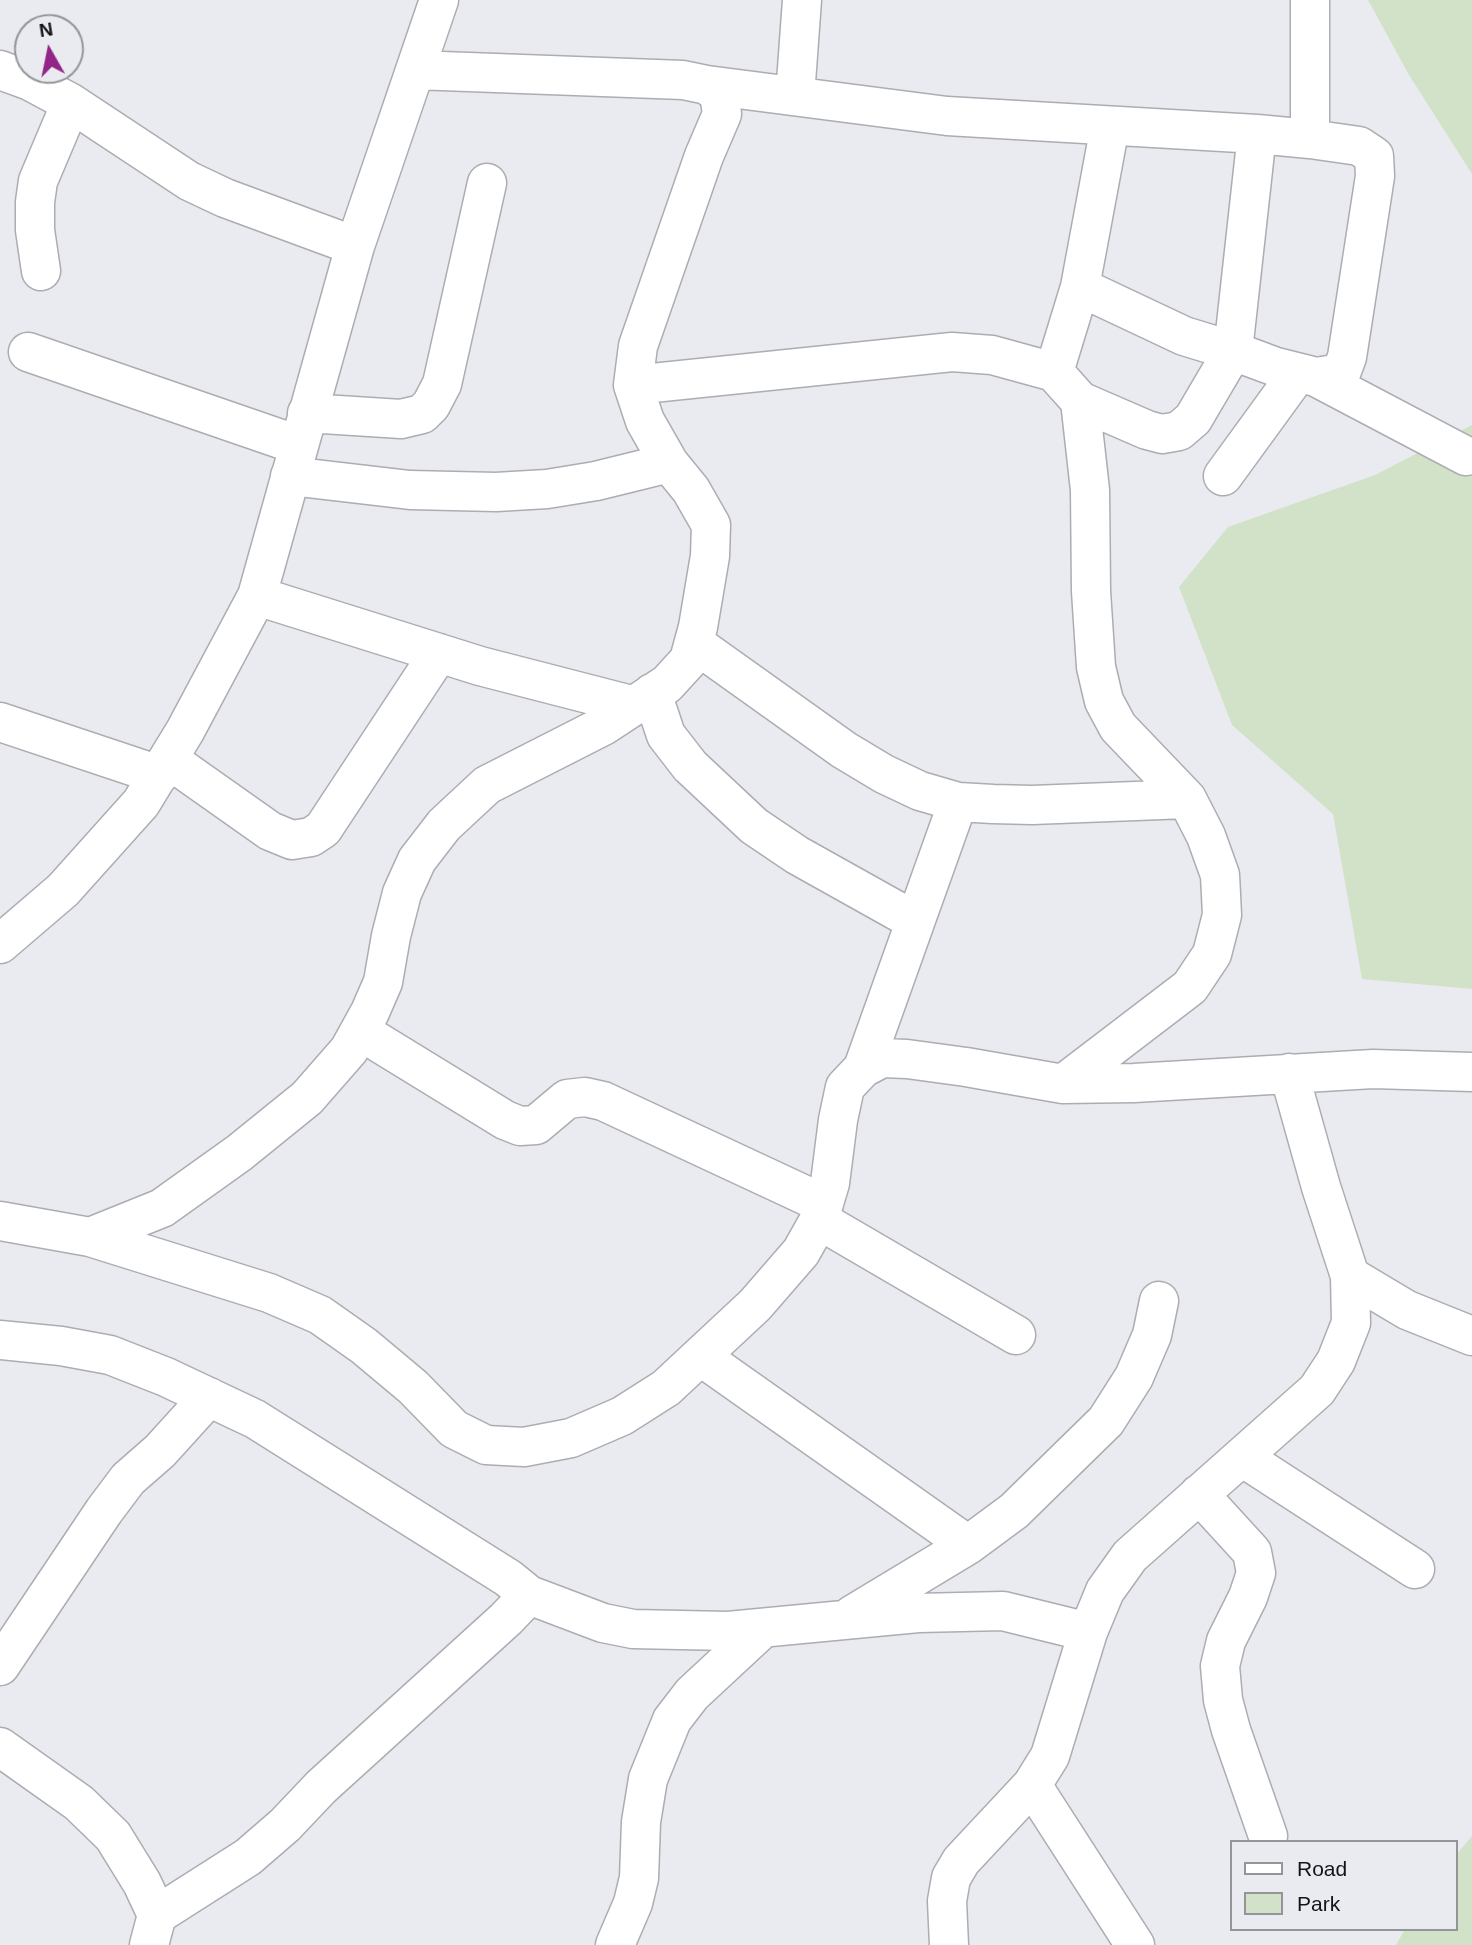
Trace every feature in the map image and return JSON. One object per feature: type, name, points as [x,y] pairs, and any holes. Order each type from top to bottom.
[{"type":"street","points":[[0,944],[63,890],[141,803],[257,596],[355,246],[439,0]]},
{"type":"street","points":[[795,96],[802,0]]},
{"type":"street","points":[[1310,0],[1310,139]]},
{"type":"street","points":[[0,70],[30,81],[71,103],[189,181],[225,198],[355,246]]},
{"type":"street","points":[[415,71],[683,80],[947,116],[1257,134],[1359,146],[1374,156],[1375,176],[1347,357],[1340,373],[1307,375],[1223,476]]},
{"type":"street","points":[[90,1237],[162,1208],[239,1153],[307,1098],[349,1050],[383,982],[402,893],[417,860],[444,825],[487,785],[603,726],[667,684],[689,660],[706,586],[711,525],[691,490],[669,463],[645,421],[633,385],[638,346],[704,156],[722,114],[719,94],[708,85]]},
{"type":"street","points":[[41,271],[34,202],[38,181],[71,103]]},
{"type":"street","points":[[1054,372],[1080,287],[1110,126]]},
{"type":"street","points":[[633,385],[952,352],[992,355],[1054,372],[1080,401],[1147,430],[1162,434],[1179,431],[1193,419],[1233,351],[1257,134]]},
{"type":"street","points":[[298,444],[422,414],[431,405],[442,384],[487,183]]},
{"type":"street","points":[[1080,287],[1184,337],[1307,375],[1466,456]]},
{"type":"street","points":[[28,352],[298,444],[410,490],[496,492],[547,489],[596,481],[669,463]]},
{"type":"street","points":[[1063,1084],[1189,988],[1212,954],[1222,915],[1220,875],[1206,836],[1187,799],[1118,727],[1104,701],[1096,667],[1091,591],[1090,490],[1080,401]]},
{"type":"street","points":[[257,596],[480,666],[644,700],[690,766],[754,826],[797,855],[915,921]]},
{"type":"street","points":[[694,643],[844,750],[920,790],[958,802],[1032,805],[1187,799]]},
{"type":"street","points":[[0,722],[163,767],[270,831],[292,840],[311,837],[323,829],[439,653]]},
{"type":"street","points":[[863,1068],[958,802]]},
{"type":"street","points":[[360,1031],[505,1120],[520,1126],[536,1125],[567,1100],[585,1097],[603,1101],[822,1212],[1016,1335]]},
{"type":"street","points":[[0,1222],[90,1237],[270,1293],[320,1315],[364,1346],[413,1387],[454,1429],[486,1445],[524,1447],[571,1438],[622,1416],[666,1388],[755,1305],[800,1252],[822,1212],[830,1183],[845,1087],[863,1068],[882,1058],[907,1059],[1063,1084],[1134,1083],[1373,1069],[1472,1072]]},
{"type":"street","points":[[948,1945],[947,1901],[951,1878],[961,1861],[1032,1785],[1050,1756],[1088,1632],[1105,1591],[1130,1556],[1317,1390],[1336,1362],[1351,1323],[1360,1281],[1321,1186],[1306,1072]]},
{"type":"street","points":[[1360,1281],[1407,1310],[1472,1336]]},
{"type":"street","points":[[845,1620],[968,1545],[1014,1511],[1106,1421],[1134,1377],[1152,1335],[1159,1301]]},
{"type":"street","points":[[0,1340],[61,1346],[110,1355],[166,1377],[255,1419],[508,1578],[529,1595],[603,1623],[633,1629],[728,1631],[918,1613],[1003,1611],[1088,1632]]},
{"type":"street","points":[[700,1356],[968,1545]]},
{"type":"street","points":[[0,1666],[128,1479],[159,1451],[209,1398]]},
{"type":"street","points":[[1242,1457],[1415,1569]]},
{"type":"street","points":[[1199,1494],[1252,1552],[1256,1573],[1248,1597],[1226,1641],[1220,1666],[1228,1720],[1268,1836]]},
{"type":"street","points":[[0,1747],[79,1803],[113,1836],[142,1882],[153,1930],[285,1825],[321,1787],[529,1595]]},
{"type":"street","points":[[615,1945],[633,1903],[639,1878],[641,1822],[648,1779],[672,1720],[692,1694],[762,1629]]},
{"type":"street","points":[[1032,1785],[1135,1945]]},
{"type":"green space","points":[[1368,0],[1472,0],[1472,174],[1409,75]]},
{"type":"green space","points":[[1472,425],[1472,989],[1362,979],[1333,814],[1232,725],[1179,587],[1228,527],[1375,475]]},
{"type":"green space","points":[[1472,1836],[1472,1945],[1396,1945],[1404,1931],[1458,1931],[1458,1853]]}]
